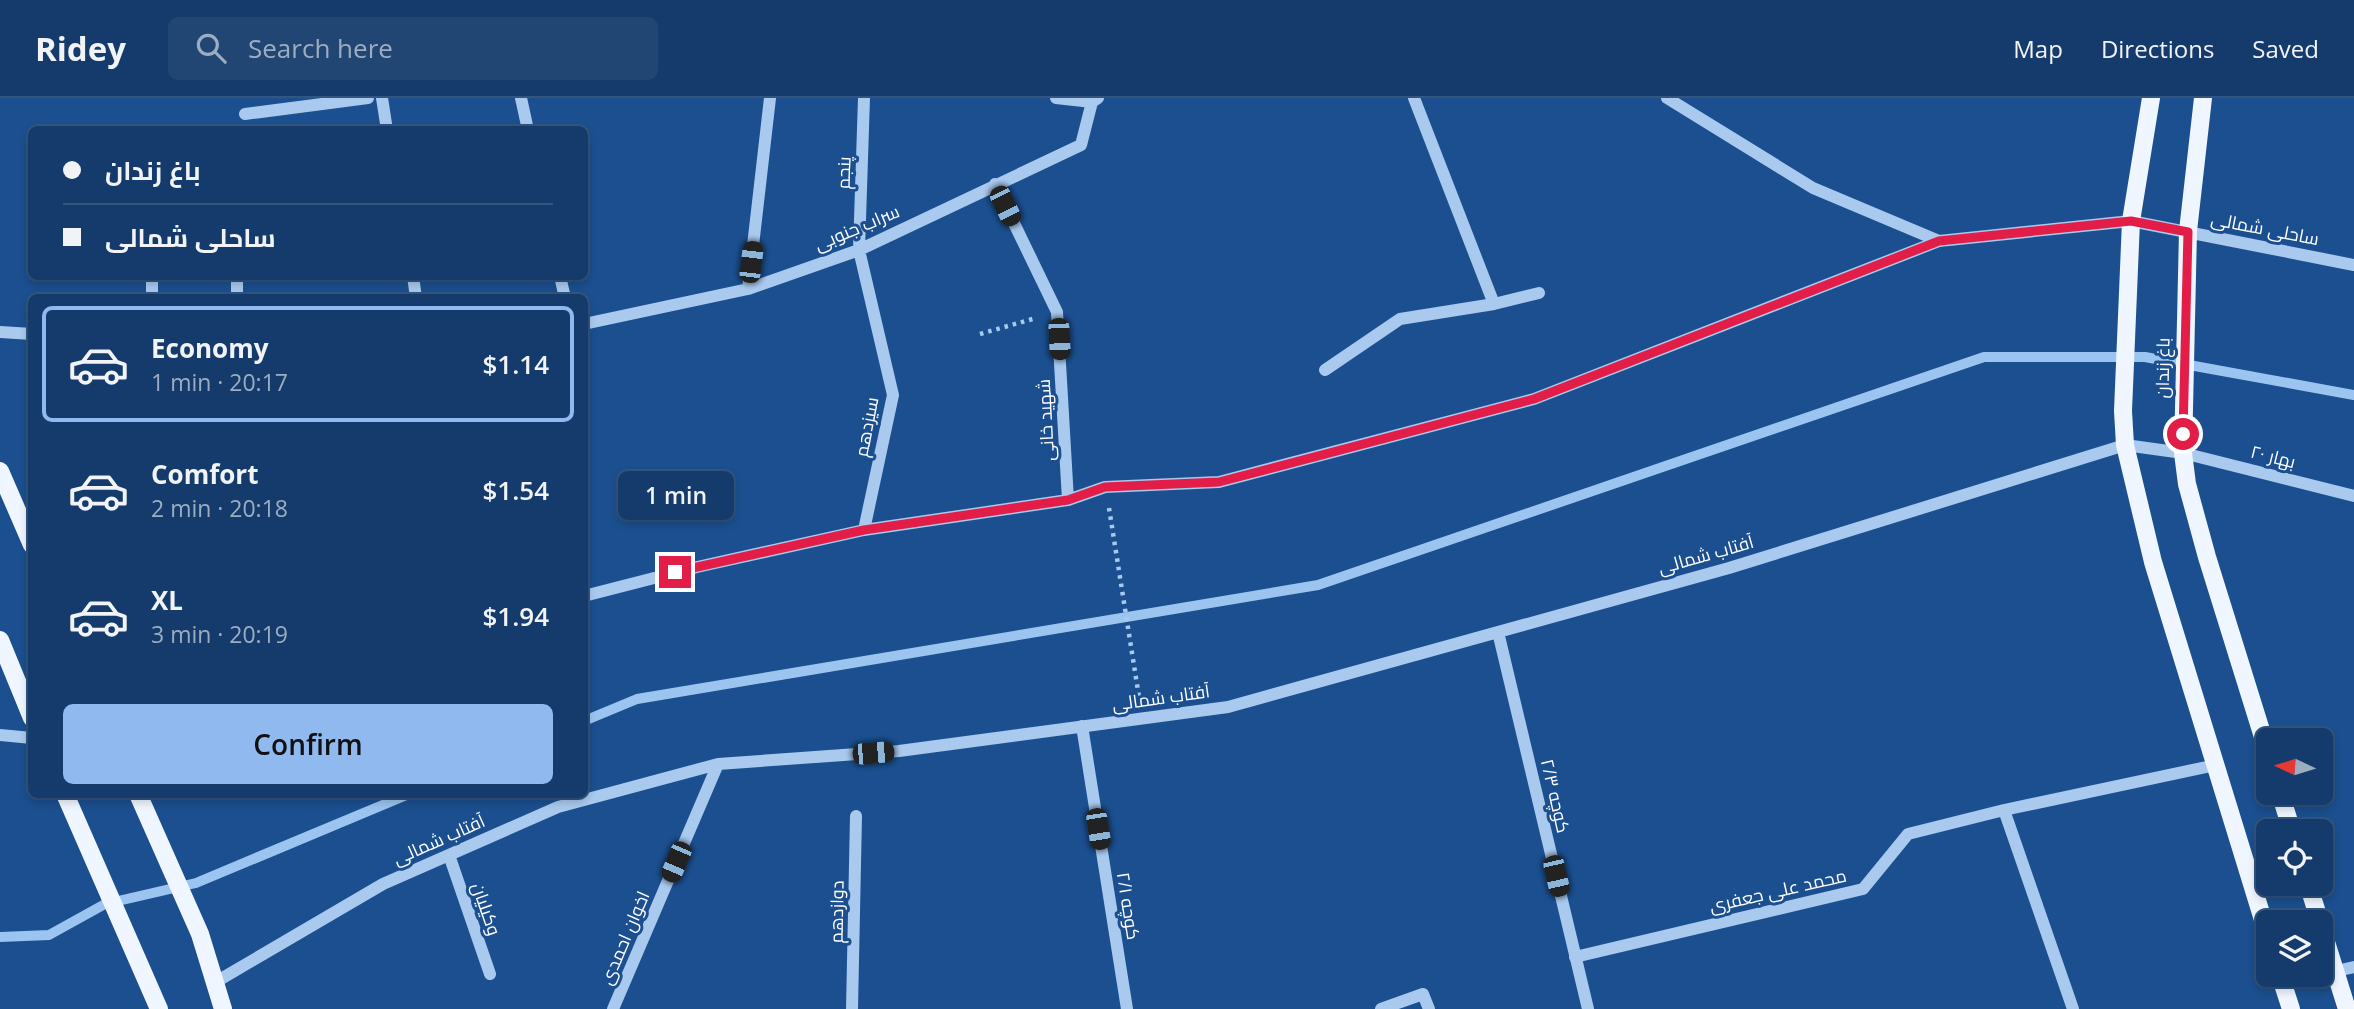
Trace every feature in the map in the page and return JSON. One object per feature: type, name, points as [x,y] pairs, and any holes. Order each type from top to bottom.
[{"type":"main road","points":[[2151,98],[2131,221],[2127,270],[2123,411],[2125,445],[2153,562],[2260,910]]},
{"type":"main road","name":"باغ زندان","points":[[2203,98],[2188,232],[2183,453],[2188,484],[2207,556],[2260,728]]},
{"type":"main road","points":[[0,471],[28,536]]},
{"type":"main road","points":[[0,640],[28,708]]},
{"type":"main road","points":[[67,798],[159,1009]]},
{"type":"main road","points":[[139,798],[200,934],[223,1009]]},
{"type":"main road","points":[[2333,962],[2347,1009]]},
{"type":"main road","points":[[2284,987],[2291,1009]]},
{"type":"street","points":[[244,114],[368,98]]},
{"type":"street","points":[[382,98],[386,126]]},
{"type":"street","points":[[521,98],[527,126]]},
{"type":"street","points":[[748,289],[770,98]]},
{"type":"street","name":"پنجم","points":[[859,250],[864,98]]},
{"type":"street","points":[[1056,98],[1095,100]]},
{"type":"street","points":[[1414,98],[1494,304]]},
{"type":"street","points":[[1667,98],[1813,188],[1939,241]]},
{"type":"street","name":"سراب جنوبی","points":[[588,323],[748,289],[859,250],[1081,145],[1095,100]]},
{"type":"street","name":"شهید خانی","points":[[995,184],[1057,312],[1068,500]]},
{"type":"street","name":"ساحلی شمالی","points":[[588,595],[697,567],[864,530],[1068,500],[1105,487],[1219,482],[1534,399],[1939,241],[2131,221],[2354,265]]},
{"type":"street","name":"سیزدهم","points":[[859,250],[893,395],[864,530]]},
{"type":"street","points":[[1325,370],[1400,319],[1494,304],[1539,293]]},
{"type":"street","points":[[0,332],[28,334]]},
{"type":"street","name":"بهار ۲۰","points":[[2125,445],[2183,453],[2354,496]]},
{"type":"street","name":"آفتاب شمالی","points":[[214,983],[383,884],[558,807],[718,764],[899,751],[1228,707],[1729,568],[2125,445]]},
{"type":"street","name":"کوچه ۲/۳","points":[[1498,632],[1588,1009]]},
{"type":"street","name":"کوچه ۲/۱","points":[[1082,726],[1126,1009]]},
{"type":"street","points":[[0,735],[28,738]]},
{"type":"street","name":"اخوان احمدی","points":[[613,1009],[718,764]]},
{"type":"street","name":"محمد علی جعفری","points":[[1575,957],[1863,889],[1908,834],[2004,810],[2216,765]]},
{"type":"street","points":[[2004,810],[2073,1009]]},
{"type":"street","name":"دوازدهم","points":[[852,1009],[856,816]]},
{"type":"street","name":"وکیلیان","points":[[449,855],[490,974]]},
{"type":"street","points":[[2336,971],[2354,967]]},
{"type":"street","points":[[1381,1009],[1423,994],[1429,1009]]},
{"type":"path","points":[[980,334],[1057,312]]},
{"type":"path","points":[[1113,533],[1138,690]]},
{"type":"waterway","points":[[588,719],[637,699],[1318,585],[1984,357],[2145,357],[2354,395]]},
{"type":"waterway","points":[[0,937],[49,935],[105,904],[196,883],[399,798]]},
{"type":"route","points":[[675,572],[864,530],[1068,500],[1105,487],[1219,482],[1534,399],[1939,241],[2131,221],[2188,232],[2183,434]]}]
